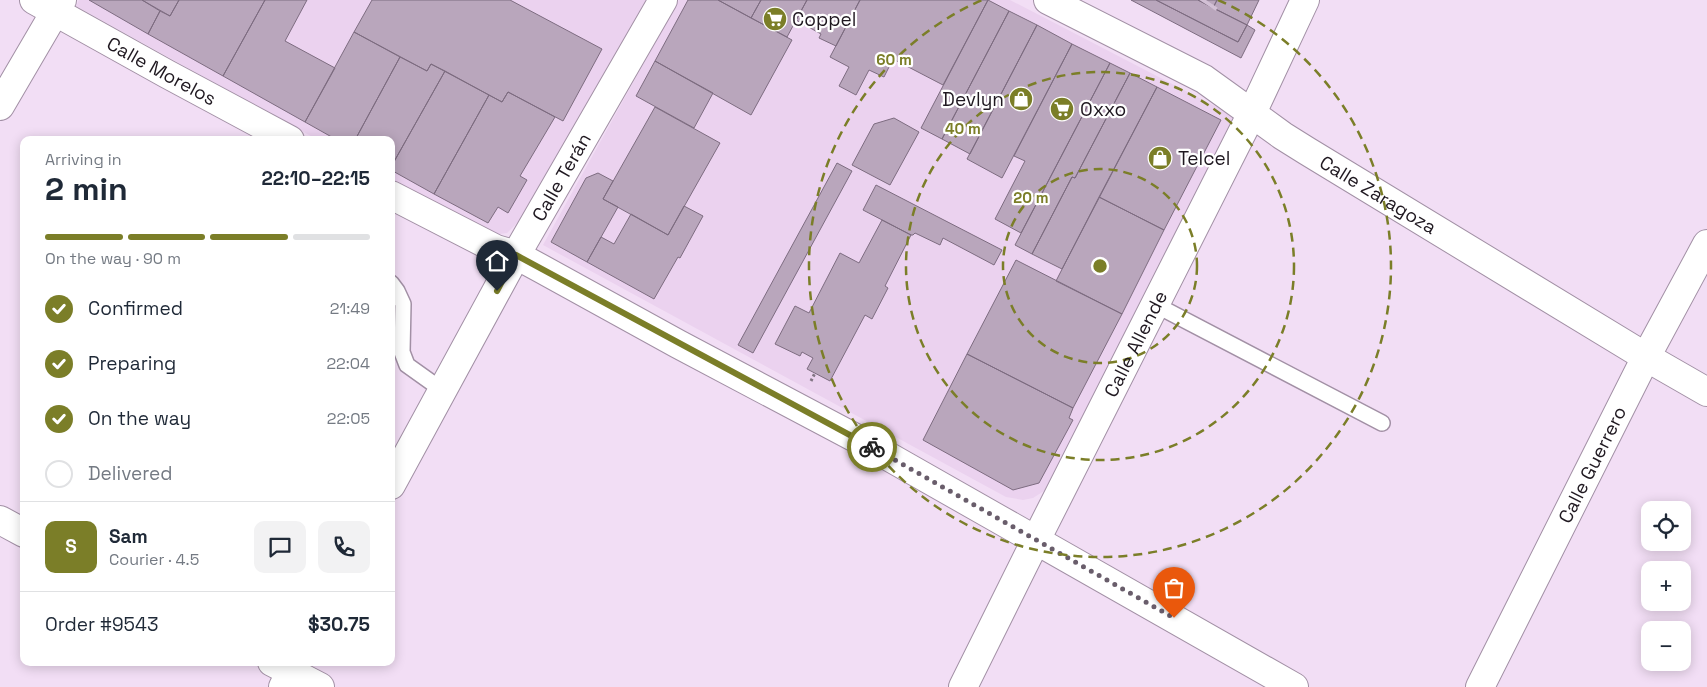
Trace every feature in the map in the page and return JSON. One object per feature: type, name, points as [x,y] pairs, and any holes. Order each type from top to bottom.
[{"type":"street","name":"Calle Terán","points":[[395,478],[516,255],[663,0]]},
{"type":"street","name":"Calle Zaragoza","points":[[1048,0],[1079,7],[1204,79],[1315,156],[1707,392]]},
{"type":"street","name":"Calle Allende","points":[[963,687],[1154,304],[1252,113],[1305,0]]},
{"type":"street","points":[[0,106],[51,4]]},
{"type":"street","name":"Calle Morelos","points":[[51,4],[283,136]]},
{"type":"street","points":[[395,197],[496,249],[516,255],[888,456],[1294,687]]},
{"type":"street","name":"Calle Guerrero","points":[[1480,687],[1646,357],[1707,244]]},
{"type":"street","points":[[0,520],[20,531]]},
{"type":"street","points":[[286,671],[320,687]]},
{"type":"lane","points":[[395,288],[402,304],[397,350],[407,365],[442,390]]},
{"type":"lane","points":[[1154,304],[1382,423]]},
{"type":"shaded area","points":[[79,0],[646,0],[520,220],[507,233],[494,235],[485,233],[395,183],[395,136],[311,136],[76,6]]},
{"type":"shaded area","points":[[679,0],[1010,0],[1234,116],[1056,472],[1044,491],[1033,498],[1023,500],[1006,497],[543,245]]},
{"type":"building","points":[[89,0],[142,0],[160,11],[148,34]]},
{"type":"building","points":[[142,0],[179,0],[170,16]]},
{"type":"building","points":[[179,0],[265,0],[223,76],[148,34],[160,11],[170,16]]},
{"type":"building","points":[[265,0],[307,0],[285,41],[335,68],[305,122],[223,76]]},
{"type":"building","points":[[372,0],[510,0],[602,49],[563,121],[508,92],[502,102],[431,64],[427,71],[354,32]]},
{"type":"building","points":[[688,0],[718,0],[792,40],[751,115],[655,61]]},
{"type":"building","points":[[718,0],[761,0],[751,18]]},
{"type":"building","name":"Coppel","points":[[761,0],[807,0],[787,37],[751,18]]},
{"type":"building","points":[[807,0],[860,0],[836,46],[819,38],[821,34],[796,20]]},
{"type":"building","points":[[860,0],[988,0],[943,85],[893,59],[884,77],[869,70],[856,95],[839,86],[849,67],[830,57]]},
{"type":"building","points":[[988,0],[1009,11],[942,139],[921,128]]},
{"type":"building","points":[[1131,0],[1156,0],[1238,42],[1247,25],[1255,30],[1241,58]]},
{"type":"building","points":[[1156,0],[1198,0],[1247,25],[1238,42]]},
{"type":"building","points":[[1198,0],[1217,0],[1213,8]]},
{"type":"building","points":[[1217,0],[1259,0],[1247,25],[1213,8]]},
{"type":"building","points":[[1009,11],[1037,25],[970,154],[942,139]]},
{"type":"building","name":"Devlyn","points":[[1037,25],[1072,44],[1002,178],[967,159]]},
{"type":"building","points":[[354,32],[400,57],[357,136],[330,136],[305,122]]},
{"type":"building","name":"Oxxo","points":[[1072,44],[1110,63],[1021,233],[995,219],[1025,161],[1014,156]]},
{"type":"building","points":[[400,57],[427,71],[431,64],[445,71],[395,160],[395,136],[357,136]]},
{"type":"building","points":[[655,61],[713,93],[694,128],[636,96]]},
{"type":"building","points":[[1110,63],[1130,73],[1075,178],[1072,177],[1032,254],[1015,245]]},
{"type":"building","points":[[445,71],[489,95],[434,194],[395,172],[395,160]]},
{"type":"building","points":[[1130,73],[1157,87],[1062,269],[1032,254],[1072,177],[1075,178]]},
{"type":"building","name":"Telcel","points":[[1157,87],[1221,120],[1164,230],[1099,197]]},
{"type":"building","points":[[508,92],[555,117],[520,176],[527,180],[508,213],[498,207],[488,223],[434,194],[489,95],[502,102]]},
{"type":"building","points":[[655,107],[720,143],[668,235],[603,199]]},
{"type":"building","points":[[894,118],[919,132],[890,185],[852,165],[874,124]]},
{"type":"building","points":[[837,163],[852,171],[753,353],[738,345]]},
{"type":"building","points":[[598,173],[613,181],[603,199],[618,207],[587,262],[551,242],[586,178]]},
{"type":"building","points":[[876,185],[1002,250],[994,265],[943,238],[940,245],[915,233],[911,235],[863,210]]},
{"type":"building","points":[[1099,197],[1164,230],[1122,314],[1056,281]]},
{"type":"building","points":[[684,206],[703,216],[680,258],[678,257],[654,299],[587,262],[601,237],[614,244],[631,214],[668,235]]},
{"type":"building","points":[[882,220],[911,235],[885,286],[888,288],[872,319],[865,315],[830,381],[807,369],[813,358],[802,352],[800,356],[775,344],[795,306],[809,313],[840,253],[859,263]]},
{"type":"building","points":[[1016,260],[1122,314],[1073,408],[967,354]]},
{"type":"building","points":[[967,354],[1073,408],[1069,418],[1073,420],[1039,483],[1013,490],[923,440]]},
{"type":"way so far","points":[[872,447],[1174,618]]},
{"type":"place","name":"Coppel","points":[[775,19]]},
{"type":"place","name":"Devlyn","points":[[1021,99]]},
{"type":"place","name":"Oxxo","points":[[1062,109]]},
{"type":"place","name":"Telcel","points":[[1160,158]]},
{"type":"route","points":[[497,291],[516,255],[872,447]]}]
